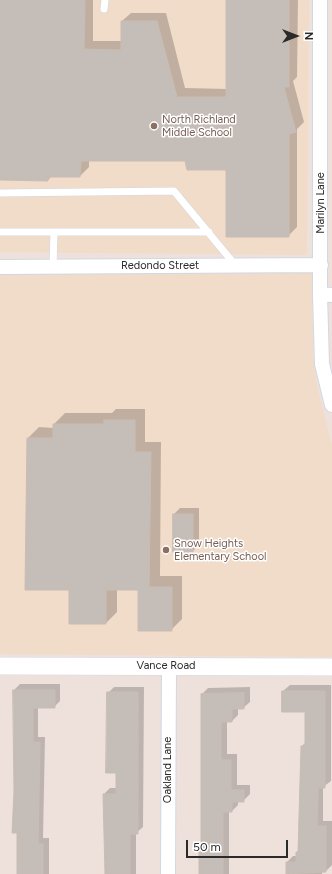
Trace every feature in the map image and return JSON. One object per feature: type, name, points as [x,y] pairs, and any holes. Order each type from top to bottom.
[{"type":"street","name":"Marilyn Lane","points":[[320,0],[321,266],[326,294],[322,364],[332,405]]},
{"type":"street","name":"Redondo Street","points":[[0,267],[321,266]]},
{"type":"street","name":"Vance Road","points":[[0,666],[332,667]]},
{"type":"street","name":"Oakland Lane","points":[[168,874],[169,666]]},
{"type":"lane","points":[[104,0],[104,9]]},
{"type":"lane","points":[[0,193],[174,191],[236,266]]},
{"type":"lane","points":[[0,232],[209,232]]},
{"type":"lane","points":[[53,267],[54,232]]},
{"type":"shaded area","name":"North Richland Middle School","points":[[0,0],[309,0],[307,255],[0,252]]},
{"type":"shaded area","name":"Snow Heights Elementary School","points":[[312,273],[313,357],[317,386],[332,445],[332,657],[0,654],[0,274]]},
{"type":"building","points":[[0,0],[85,0],[84,49],[121,50],[121,21],[157,21],[177,97],[226,97],[226,0],[289,0],[289,87],[284,87],[296,132],[289,134],[289,237],[226,237],[226,170],[187,170],[185,161],[81,161],[80,177],[48,177],[48,181],[0,180]]},
{"type":"building","points":[[104,420],[135,420],[135,452],[151,452],[149,587],[172,587],[172,631],[138,631],[138,590],[106,590],[106,624],[69,624],[69,590],[25,590],[27,438],[53,438],[53,424],[104,424]]},
{"type":"building","points":[[173,514],[193,514],[193,552],[173,552]]},
{"type":"building","points":[[13,690],[55,690],[55,708],[33,708],[33,742],[40,742],[38,844],[43,844],[43,874],[17,874],[17,833],[12,833],[14,791]]},
{"type":"building","points":[[282,691],[325,691],[325,788],[318,788],[317,826],[326,826],[326,872],[286,874],[286,862],[296,862],[296,852],[298,852],[301,746],[305,746],[305,712],[282,712]]},
{"type":"building","points":[[107,692],[138,692],[138,834],[130,834],[130,874],[105,874],[103,794],[116,794],[116,773],[106,773]]},
{"type":"building","points":[[244,693],[244,709],[232,709],[232,722],[221,722],[221,760],[231,760],[231,790],[244,790],[244,802],[232,802],[232,812],[223,812],[223,874],[199,874],[199,843],[201,843],[201,694]]},
{"type":"place","name":"North Richland Middle School","points":[[154,126]]},
{"type":"place","name":"Snow Heights Elementary School","points":[[166,550]]}]
